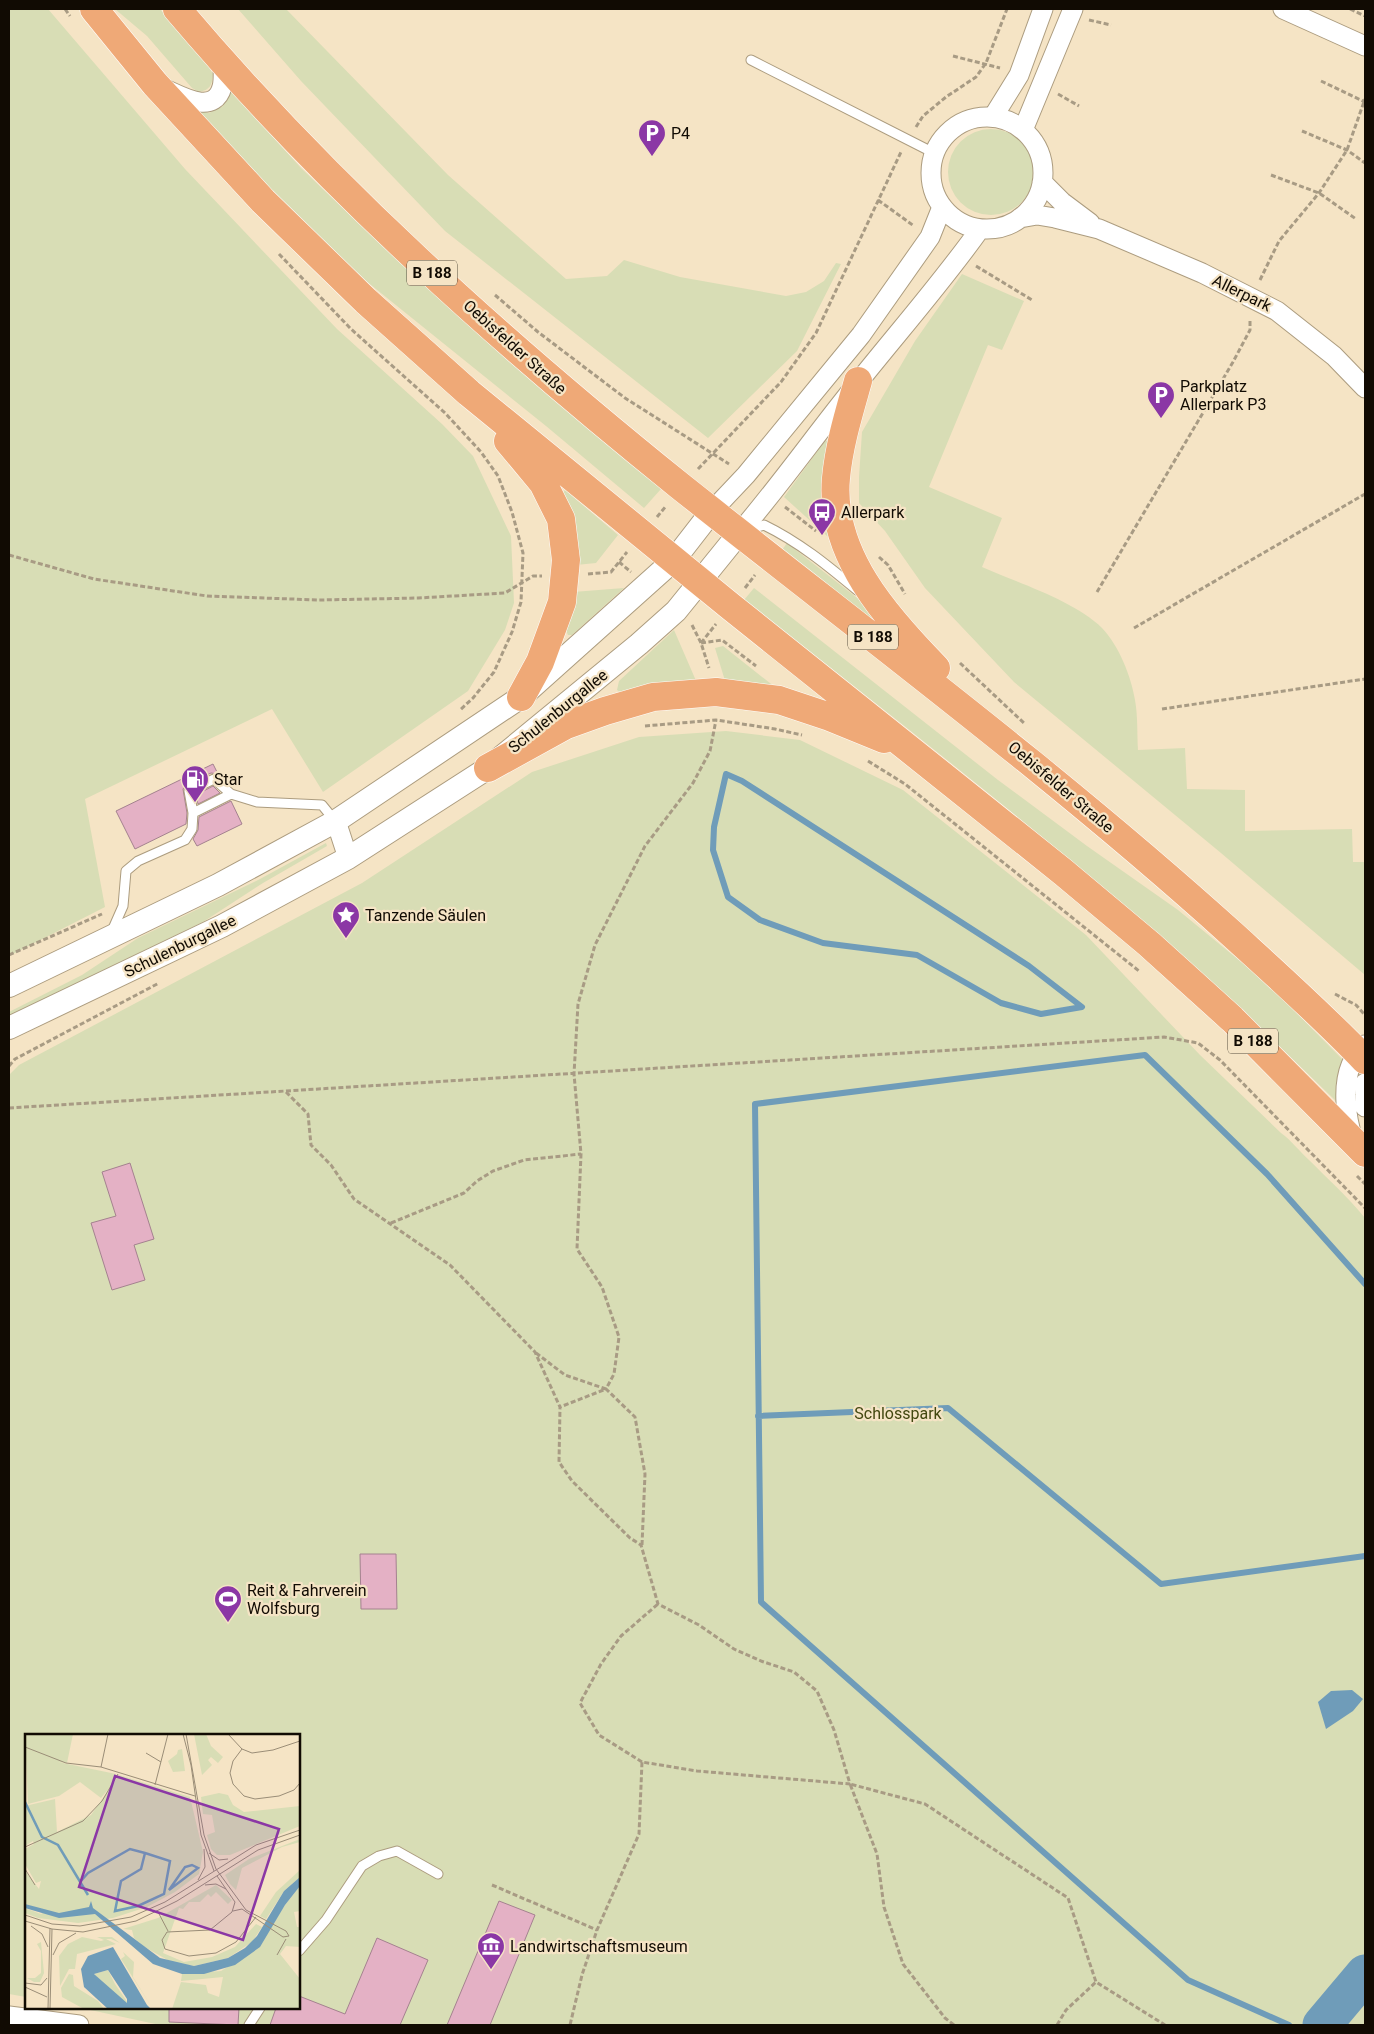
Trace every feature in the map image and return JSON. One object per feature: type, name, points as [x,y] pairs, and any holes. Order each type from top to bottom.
[{"type":"main road","name":"Oebisfelder Straße","points":[[177,9],[223,64],[310,157],[403,247],[570,396],[712,510]]},
{"type":"main road","name":"B 188","points":[[85,16],[155,84],[263,201],[366,301],[469,393],[730,606],[819,675],[1063,872],[1149,944],[1232,1019],[1359,1147]]},
{"type":"main road","points":[[858,381],[842,435],[836,479],[839,516],[848,546],[861,575],[883,610],[1007,742]]},
{"type":"main road","points":[[469,393],[543,483],[561,519],[566,560],[562,602],[540,662],[521,697]]},
{"type":"main road","name":"B 188","points":[[712,510],[740,532]]},
{"type":"main road","name":"Oebisfelder Straße","points":[[740,532],[778,546],[1007,742],[1172,879],[1281,979],[1364,1059]]},
{"type":"main road","points":[[488,768],[566,725],[605,711],[653,698],[716,692],[778,700],[830,717],[913,751]]},
{"type":"street","points":[[993,117],[1019,75],[1043,9]]},
{"type":"street","points":[[1023,130],[1073,9]]},
{"type":"street","points":[[1283,9],[1365,46]]},
{"type":"street","points":[[155,84],[194,102],[210,101],[222,88],[223,64]]},
{"type":"street","name":"Allerpark","points":[[993,117],[1010,122],[1023,130],[1035,145],[1042,164],[1042,182],[1039,194],[1031,208],[1007,226],[991,229],[980,229],[963,224],[954,218],[942,207],[933,190],[931,175],[934,153],[945,136],[957,126],[970,120],[993,117]]},
{"type":"street","name":"Allerpark","points":[[1042,182],[1062,202],[1099,229]]},
{"type":"street","points":[[9,986],[218,884],[336,822],[521,697],[674,560],[712,510],[746,475],[861,335],[930,238],[942,207]]},
{"type":"street","name":"Allerpark","points":[[1020,218],[1037,215],[1099,229],[1202,273],[1277,311],[1334,356],[1365,388]]},
{"type":"street","points":[[740,532],[980,229]]},
{"type":"street","name":"Schulenburgallee","points":[[9,1028],[222,926],[348,858],[488,768],[639,644],[676,611],[740,532]]},
{"type":"street","points":[[336,822],[348,858]]},
{"type":"street","points":[[1359,1147],[1348,1121],[1346,1102],[1351,1064],[1364,1059]]},
{"type":"street","points":[[1365,1083],[1365,1106]]},
{"type":"street","points":[[9,2016],[79,2025]]},
{"type":"lane","points":[[751,60],[934,153]]},
{"type":"lane","points":[[778,546],[810,552],[883,610]]},
{"type":"lane","points":[[110,936],[123,906],[126,871],[138,860],[184,840],[192,829],[193,813],[189,791],[214,779],[231,794],[257,802],[322,805],[336,822]]},
{"type":"lane","points":[[193,813],[231,794]]},
{"type":"lane","points":[[300,1950],[326,1920],[362,1866],[379,1856],[397,1851],[438,1874]]},
{"type":"lane","points":[[249,2025],[259,2009]]},
{"type":"path","points":[[65,9],[85,16]]},
{"type":"path","points":[[488,289],[538,332],[625,398],[713,452],[781,382],[816,333],[907,139],[923,116],[946,97],[976,77],[986,63],[1007,9]]},
{"type":"path","points":[[1350,9],[1365,16]]},
{"type":"path","points":[[1097,592],[1250,330],[1250,299],[1279,241],[1319,192],[1347,150],[1365,100],[1321,81]]},
{"type":"path","points":[[1302,131],[1347,150],[1365,163]]},
{"type":"path","points":[[1271,175],[1319,192],[1356,219]]},
{"type":"path","points":[[9,555],[94,579],[207,596],[319,600],[418,598],[505,592],[522,584],[523,553],[512,512],[498,476],[481,452],[445,413],[351,329],[277,251]]},
{"type":"path","points":[[1134,628],[1365,494]]},
{"type":"path","points":[[756,666],[722,640],[701,643],[799,517],[822,536],[836,544],[848,546],[882,558],[907,597]]},
{"type":"path","points":[[955,658],[1031,730]]},
{"type":"path","points":[[1162,709],[1365,679]]},
{"type":"path","points":[[643,727],[716,720],[775,729],[804,736]]},
{"type":"path","points":[[560,1407],[606,1390],[614,1374],[619,1337],[602,1287],[577,1249],[581,1154],[574,1074],[578,1004],[595,945],[645,846],[693,783],[710,751],[716,720]]},
{"type":"path","points":[[865,759],[905,784],[1140,971]]},
{"type":"path","points":[[9,1066],[15,1059],[165,980]]},
{"type":"path","points":[[1328,990],[1356,1005],[1365,1015]]},
{"type":"path","points":[[9,1108],[1164,1037],[1198,1043],[1220,1060],[1365,1208]]},
{"type":"path","points":[[286,1092],[308,1114],[311,1145],[330,1165],[354,1199],[450,1265],[535,1352],[565,1375],[606,1390],[635,1417],[646,1474],[642,1545],[658,1604],[699,1625],[734,1649],[761,1661],[794,1672],[817,1691],[834,1730],[850,1784],[877,1854],[884,1907],[903,1964],[945,2018],[954,2025]]},
{"type":"path","points":[[391,1223],[464,1193],[477,1180],[493,1171],[524,1160],[581,1154]]},
{"type":"path","points":[[535,1352],[560,1407],[559,1462],[572,1482],[630,1538],[642,1545]]},
{"type":"path","points":[[658,1604],[621,1636],[601,1664],[580,1703],[599,1735],[642,1762],[697,1771],[850,1784],[925,1804],[1068,1898],[1096,1982],[1165,2025]]},
{"type":"path","points":[[570,2025],[582,1975],[597,1930],[639,1834],[642,1762]]},
{"type":"path","points":[[492,1885],[597,1930]]},
{"type":"path","points":[[1057,2025],[1066,2010],[1096,1982]]},
{"type":"green space","points":[[9,9],[48,9],[185,169],[337,329],[442,424],[473,456],[511,536],[514,603],[505,630],[468,691],[323,792],[272,709],[85,799],[105,907],[9,956]]},
{"type":"green space","points":[[115,9],[160,9],[207,64],[213,74],[210,86],[206,90],[199,92],[192,88],[147,36]]},
{"type":"green space","points":[[238,9],[286,9],[448,175],[566,279],[607,276],[624,260],[680,277],[786,296],[806,292],[824,281],[836,263],[841,264],[797,351],[708,438],[445,231],[301,81]]},
{"type":"green space","points":[[231,91],[301,168],[392,255],[661,489],[644,508],[546,426],[366,281],[276,194],[200,113],[203,111],[209,113],[223,106]]},
{"type":"green space","points":[[991,129],[1015,136],[1027,148],[1034,172],[1027,196],[1015,208],[991,215],[967,208],[955,196],[948,172],[955,148],[967,136]]},
{"type":"green space","points":[[962,274],[1024,301],[1002,350],[988,345],[929,487],[1002,518],[982,567],[1029,586],[1077,609],[1091,618],[1108,635],[1123,662],[1133,691],[1137,713],[1138,750],[1185,748],[1187,789],[1245,790],[1245,831],[1352,829],[1353,862],[1365,862],[1365,975],[1014,682],[925,588],[885,531],[859,503],[862,432],[915,341]]},
{"type":"green space","points":[[828,440],[835,539],[827,536],[784,497],[824,442]]},
{"type":"green space","points":[[565,490],[618,535],[596,563],[576,565],[563,493]]},
{"type":"green space","points":[[787,543],[861,601],[878,621],[876,622],[782,550]]},
{"type":"green space","points":[[624,588],[572,635],[568,635],[565,628],[573,592]]},
{"type":"green space","points":[[754,588],[998,780],[1178,910],[1268,984],[1342,1059],[1338,1103],[1248,1016],[1105,889],[952,764],[744,600]]},
{"type":"green space","points":[[674,630],[697,683],[626,696],[617,690],[619,681]]},
{"type":"green space","points":[[723,646],[785,695],[726,684],[715,648]]},
{"type":"green space","name":"Schlosspark","points":[[726,731],[800,740],[903,790],[1086,935],[1200,1055],[1345,1195],[1365,1218],[1365,2025],[160,2025],[86,2009],[300,2009],[300,1734],[25,1734],[25,1997],[9,1994],[9,1075],[19,1065],[362,883],[532,772],[639,737]]},
{"type":"green space","points":[[326,843],[327,846],[263,883],[203,922],[9,1016],[9,1012],[82,975],[138,938],[260,879]]},
{"type":"water","points":[[1352,1690],[1363,1699],[1353,1711],[1326,1729],[1318,1702],[1331,1691]]},
{"type":"building","points":[[213,764],[218,774],[211,773],[186,785],[183,789],[187,813],[186,824],[135,849],[116,811]]},
{"type":"building","points":[[213,786],[220,793],[198,804],[196,795]]},
{"type":"building","points":[[231,801],[242,824],[197,846],[193,839],[198,830],[199,817]]},
{"type":"building","points":[[130,1163],[154,1239],[134,1245],[145,1280],[112,1290],[91,1223],[116,1216],[102,1172]]},
{"type":"building","points":[[360,1554],[396,1554],[397,1609],[361,1609]]},
{"type":"building","name":"Landwirtschaftsmuseum","points":[[499,1901],[535,1915],[490,2025],[447,2025]]},
{"type":"building","points":[[377,1938],[428,1960],[400,2025],[270,2025],[276,2009],[300,2009],[300,1996],[345,2014]]},
{"type":"building","points":[[169,2009],[239,2009],[238,2025],[169,2022]]},
{"type":"waterway","points":[[726,774],[742,781],[1029,966],[1082,1007],[1041,1014],[1001,1003],[917,955],[823,943],[760,920],[728,897],[713,850],[714,827],[726,774]]},
{"type":"waterway","points":[[1289,2025],[1188,1980],[761,1602],[755,1104],[1145,1055],[1267,1174],[1365,1284]]},
{"type":"waterway","points":[[758,1416],[948,1408],[1161,1584],[1365,1556]]},
{"type":"waterway","points":[[1322,2025],[1365,1974]]},
{"type":"place","name":"P4","points":[[652,157]]},
{"type":"place","name":"Parkplatz Allerpark P3","points":[[1161,419]]},
{"type":"place","name":"Allerpark","points":[[822,536]]},
{"type":"place","name":"Star","points":[[195,803]]},
{"type":"place","name":"Tanzende Säulen","points":[[346,939]]},
{"type":"place","name":"Reit & Fahrverein Wolfsburg","points":[[228,1623]]},
{"type":"place","name":"Landwirtschaftsmuseum","points":[[491,1970]]}]
